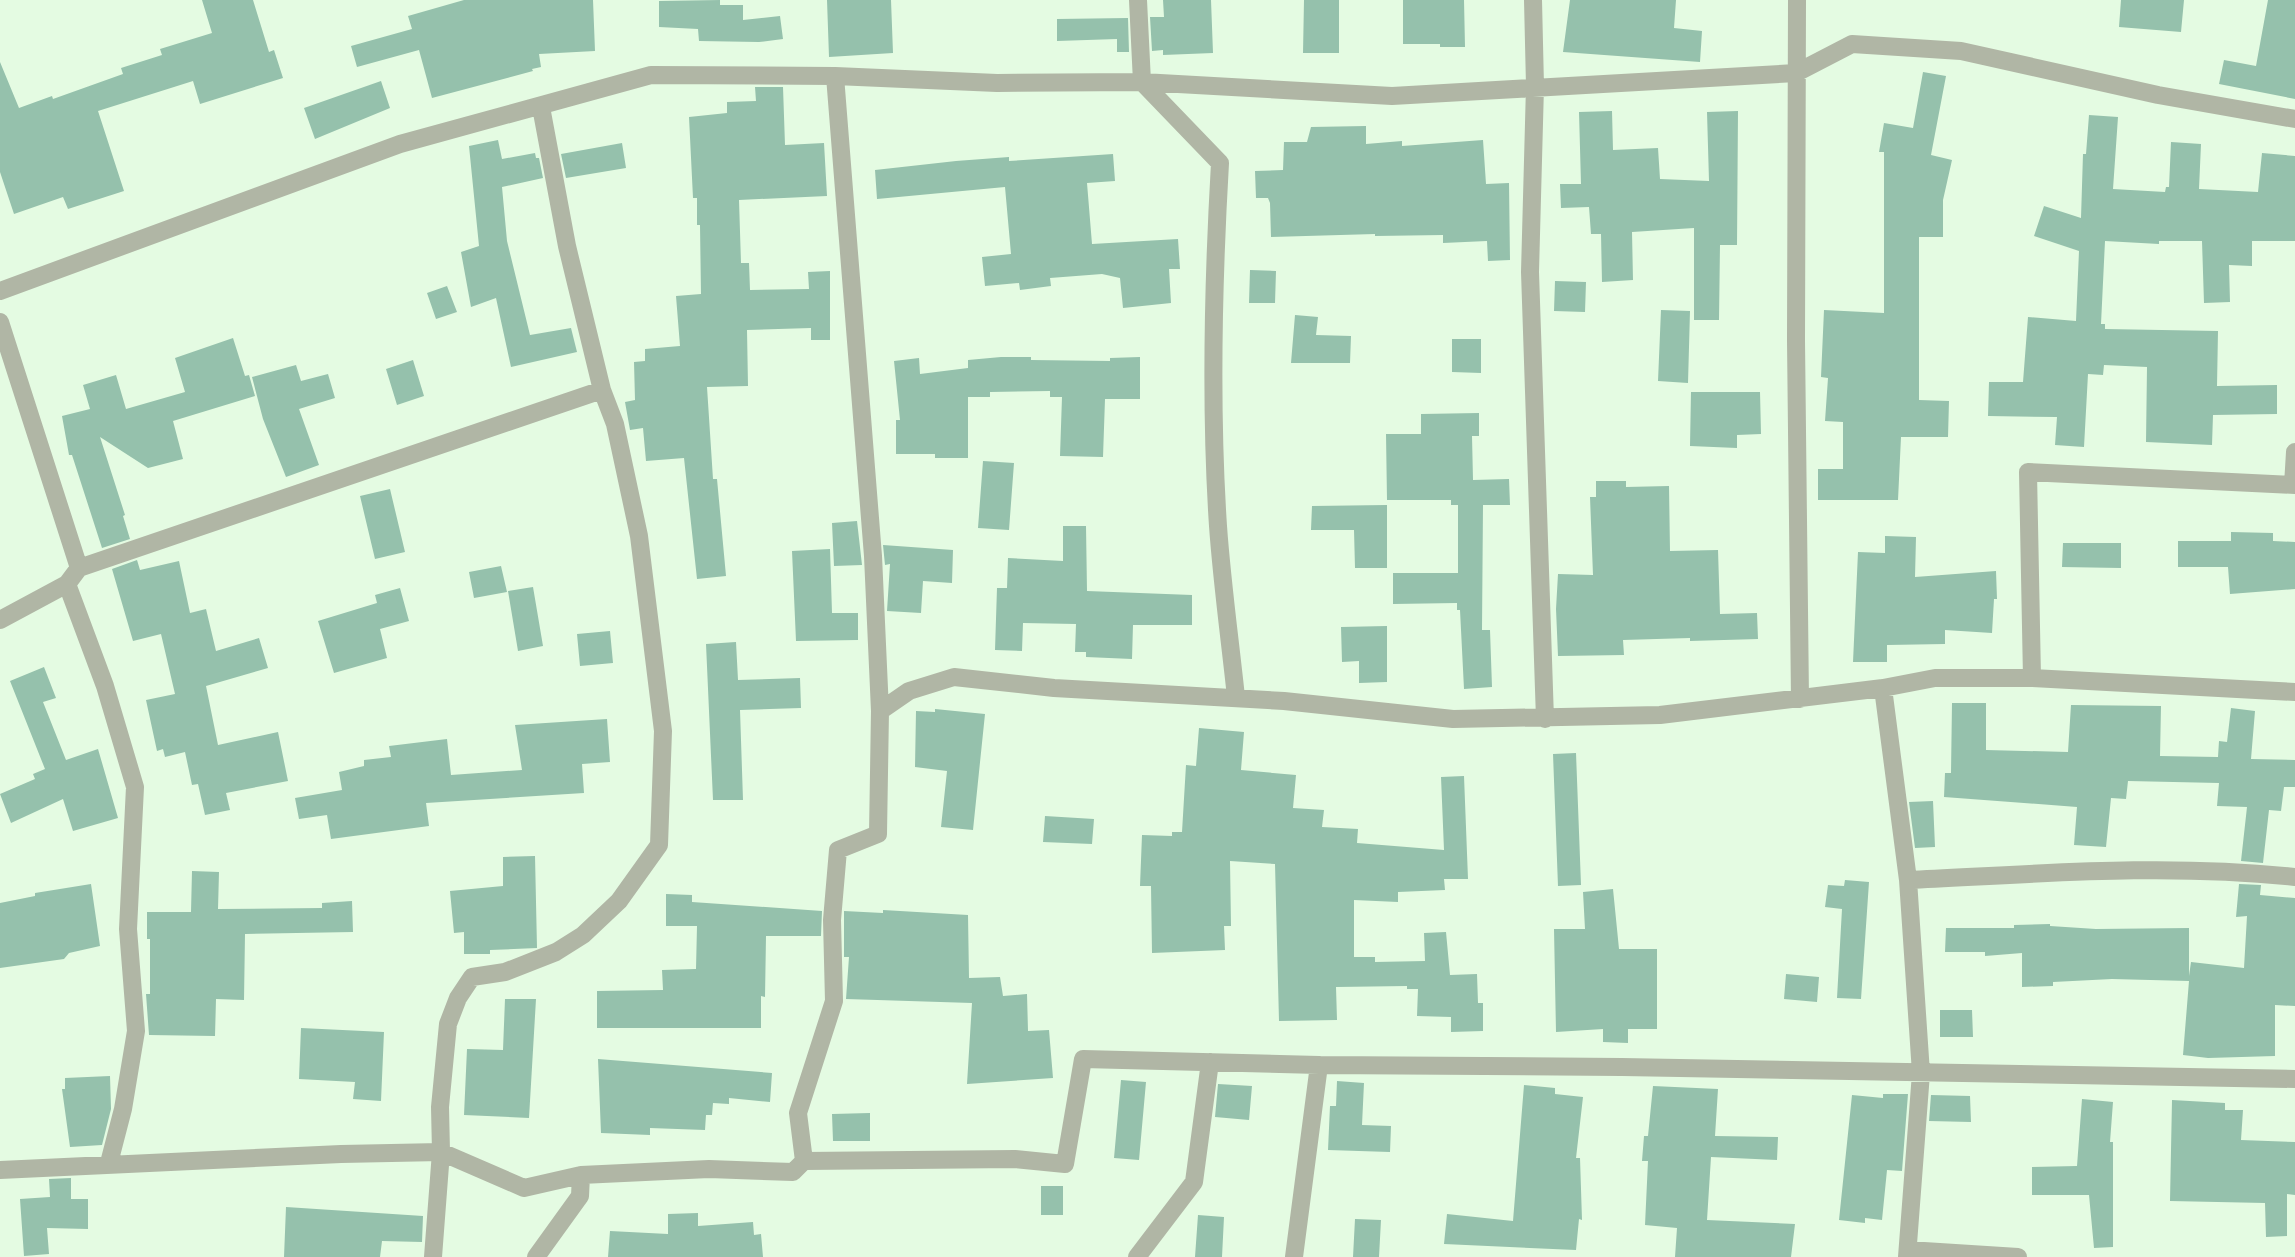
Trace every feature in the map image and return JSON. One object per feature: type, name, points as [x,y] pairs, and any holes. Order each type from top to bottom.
[{"type":"street","points":[[1138,0],[1142,82],[1220,163],[1212,301],[1218,526],[1236,697]]},
{"type":"street","points":[[1533,0],[1535,86],[1530,272],[1545,719]]},
{"type":"street","points":[[1797,0],[1800,699]]},
{"type":"street","points":[[0,291],[400,144],[651,75],[835,76],[997,83],[1142,82],[1392,96],[1535,86],[1563,87],[1796,74],[1852,44],[1961,51],[2158,95],[2295,119]]},
{"type":"street","points":[[804,1161],[798,1113],[834,1000],[832,920],[838,850],[878,834],[880,711],[873,556],[835,76]]},
{"type":"street","points":[[433,1257],[441,1152],[440,1107],[448,1024],[458,998],[471,977],[505,972],[556,952],[583,935],[619,901],[659,845],[662,719],[639,536],[615,424],[602,390],[567,246],[541,107]]},
{"type":"street","points":[[0,322],[79,568]]},
{"type":"street","points":[[0,620],[67,584],[79,568],[602,390]]},
{"type":"street","points":[[2032,678],[2028,472],[2294,485],[2295,452]]},
{"type":"street","points":[[67,584],[105,686],[135,788],[128,929],[136,1031],[123,1109],[109,1163]]},
{"type":"street","points":[[880,711],[909,691],[954,677],[1054,688],[1236,697],[1454,719],[1660,715],[1883,688],[1935,678],[2032,678],[2295,692]]},
{"type":"street","points":[[1883,688],[1908,880],[1921,1072],[1908,1253],[2018,1257]]},
{"type":"street","points":[[1908,880],[2134,869],[2253,873],[2295,877]]},
{"type":"street","points":[[0,1170],[109,1163],[441,1152],[524,1188],[581,1175],[709,1169],[793,1172],[804,1161],[1015,1159],[1065,1164],[1083,1059],[1319,1065],[2295,1079]]},
{"type":"street","points":[[1137,1257],[1194,1182],[1210,1062]]},
{"type":"street","points":[[1294,1257],[1319,1065]]},
{"type":"street","points":[[536,1257],[580,1196],[581,1175]]},
{"type":"building","points":[[202,0],[253,0],[269,52],[274,50],[283,78],[200,104],[193,81],[98,111],[124,191],[68,209],[63,197],[14,214],[0,172],[0,62],[19,108],[52,96],[53,99],[123,74],[121,68],[162,55],[160,49],[212,33]]},
{"type":"building","points":[[464,0],[593,0],[595,51],[539,54],[541,67],[532,69],[533,71],[432,98],[419,50],[357,67],[351,46],[412,29],[408,16]]},
{"type":"building","points":[[720,0],[720,5],[743,5],[743,20],[780,16],[783,39],[759,42],[699,41],[698,29],[659,27],[659,1]]},
{"type":"building","points":[[827,0],[891,0],[893,53],[829,57]]},
{"type":"building","points":[[1163,0],[1211,0],[1213,53],[1163,55],[1163,50],[1152,51],[1150,17],[1164,17]]},
{"type":"building","points":[[1304,0],[1339,0],[1339,53],[1303,53]]},
{"type":"building","points":[[1403,0],[1464,0],[1465,47],[1403,44]]},
{"type":"building","points":[[1570,0],[1676,0],[1674,28],[1702,31],[1700,62],[1563,52]]},
{"type":"building","points":[[2121,0],[2184,0],[2181,32],[2119,27]]},
{"type":"building","points":[[2268,0],[2295,0],[2295,99],[2219,84],[2224,60],[2256,66]]},
{"type":"building","points":[[1128,18],[1129,52],[1117,52],[1117,39],[1057,41],[1057,19]]},
{"type":"building","points":[[1923,72],[1946,76],[1931,155],[1952,160],[1943,200],[1943,237],[1919,237],[1919,400],[1949,401],[1948,437],[1901,437],[1898,500],[1818,500],[1818,469],[1843,469],[1843,422],[1825,421],[1828,378],[1821,377],[1824,310],[1884,313],[1884,152],[1879,152],[1884,123],[1913,128]]},
{"type":"building","points":[[381,81],[390,108],[315,139],[304,108]]},
{"type":"building","points":[[755,87],[783,87],[785,145],[824,143],[827,196],[739,200],[741,263],[749,263],[750,290],[809,289],[808,272],[830,271],[830,340],[811,340],[811,328],[747,330],[748,386],[707,387],[713,479],[717,479],[726,576],[697,579],[684,458],[646,461],[643,428],[630,430],[625,402],[635,400],[634,362],[645,361],[645,349],[680,346],[676,296],[701,294],[700,225],[697,225],[697,198],[693,198],[689,117],[727,113],[727,102],[756,101]]},
{"type":"building","points":[[1612,111],[1613,150],[1658,148],[1660,179],[1709,181],[1707,112],[1738,111],[1737,245],[1720,245],[1719,320],[1694,320],[1694,228],[1632,232],[1633,280],[1602,282],[1601,234],[1591,234],[1589,207],[1561,208],[1560,184],[1581,184],[1579,112]]},
{"type":"building","points":[[2089,115],[2118,117],[2113,189],[2165,192],[2166,187],[2169,187],[2171,142],[2201,144],[2199,189],[2258,192],[2262,153],[2295,156],[2295,241],[2252,241],[2252,266],[2229,265],[2230,302],[2204,303],[2202,241],[2159,241],[2159,244],[2105,241],[2101,324],[2105,324],[2105,329],[2218,331],[2217,386],[2277,385],[2277,414],[2213,415],[2212,445],[2146,442],[2147,367],[2104,365],[2103,375],[2088,374],[2084,447],[2055,445],[2057,417],[1988,416],[1989,382],[2023,382],[2028,317],[2076,321],[2079,251],[2034,236],[2044,206],[2081,218],[2083,154],[2086,154]]},
{"type":"building","points":[[1366,126],[1366,144],[1402,141],[1402,146],[1483,140],[1486,184],[1509,183],[1510,260],[1488,261],[1487,241],[1443,243],[1443,235],[1271,237],[1270,203],[1268,198],[1256,198],[1255,171],[1283,170],[1284,142],[1307,142],[1311,127]]},
{"type":"building","points":[[498,140],[502,159],[535,153],[536,158],[539,158],[543,178],[502,187],[507,241],[530,335],[571,328],[577,352],[511,367],[496,298],[471,307],[461,252],[479,246],[469,146]]},
{"type":"building","points":[[622,143],[626,168],[566,178],[561,154]]},
{"type":"building","points":[[1113,154],[1115,181],[1087,183],[1092,244],[1178,239],[1180,269],[1169,269],[1171,303],[1123,308],[1120,278],[1102,274],[1050,278],[1051,286],[1020,290],[1019,283],[985,286],[982,257],[1011,254],[1005,187],[877,199],[875,170],[1009,157],[1009,161]]},
{"type":"building","points":[[1250,270],[1276,271],[1275,303],[1249,303]]},
{"type":"building","points":[[1555,281],[1586,282],[1585,312],[1554,311]]},
{"type":"building","points":[[447,286],[457,312],[436,319],[427,293]]},
{"type":"building","points":[[1661,310],[1690,311],[1688,383],[1658,381]]},
{"type":"building","points":[[1295,315],[1318,317],[1316,335],[1351,336],[1350,363],[1291,363]]},
{"type":"building","points":[[233,338],[245,376],[249,375],[255,396],[173,421],[183,459],[148,468],[100,437],[125,515],[123,516],[130,539],[102,548],[72,455],[69,455],[62,416],[90,409],[83,385],[116,375],[126,409],[185,392],[175,358]]},
{"type":"building","points":[[1452,339],[1481,339],[1481,373],[1452,372]]},
{"type":"building","points":[[1031,357],[1031,360],[1110,361],[1110,358],[1140,357],[1140,399],[1105,399],[1103,457],[1060,456],[1062,397],[1050,397],[1050,391],[990,392],[990,397],[968,397],[968,458],[935,458],[935,454],[896,454],[896,420],[900,420],[894,361],[919,358],[920,374],[968,368],[968,360]]},
{"type":"building","points":[[413,360],[424,396],[397,405],[386,369]]},
{"type":"building","points":[[296,365],[301,381],[328,374],[335,398],[299,409],[319,465],[286,477],[263,419],[252,377]]},
{"type":"building","points":[[1691,392],[1760,392],[1761,434],[1737,435],[1737,448],[1690,446]]},
{"type":"building","points":[[1479,413],[1479,436],[1472,436],[1473,480],[1509,479],[1510,505],[1483,505],[1482,630],[1490,630],[1492,687],[1464,689],[1460,610],[1457,610],[1457,603],[1393,604],[1393,573],[1458,573],[1458,505],[1451,505],[1451,500],[1387,500],[1386,434],[1421,434],[1421,414]]},
{"type":"building","points":[[983,461],[1014,463],[1009,530],[978,528]]},
{"type":"building","points":[[1596,481],[1626,481],[1626,487],[1669,486],[1670,551],[1718,550],[1720,614],[1757,613],[1758,639],[1623,640],[1624,655],[1558,656],[1556,609],[1558,574],[1593,575],[1590,497],[1596,497]]},
{"type":"building","points":[[390,489],[405,552],[375,559],[360,496]]},
{"type":"building","points":[[1387,505],[1387,568],[1355,568],[1354,530],[1311,530],[1312,506]]},
{"type":"building","points":[[857,521],[862,565],[834,566],[832,523]]},
{"type":"building","points":[[1063,526],[1086,526],[1087,591],[1192,595],[1192,625],[1133,625],[1132,659],[1086,657],[1086,652],[1075,652],[1076,624],[1023,623],[1022,651],[995,650],[997,588],[1007,588],[1008,558],[1063,561]]},
{"type":"building","points":[[2231,532],[2273,533],[2273,541],[2295,542],[2295,589],[2230,594],[2228,567],[2178,567],[2178,541],[2231,541]]},
{"type":"building","points":[[1885,536],[1916,537],[1915,577],[1996,571],[1997,599],[1994,599],[1992,633],[1945,630],[1945,644],[1887,645],[1887,662],[1853,662],[1858,552],[1885,553]]},
{"type":"building","points":[[2063,543],[2121,543],[2121,568],[2062,567]]},
{"type":"building","points":[[883,545],[953,550],[952,583],[923,581],[921,613],[887,611],[890,564],[885,565]]},
{"type":"building","points":[[830,549],[832,613],[858,613],[858,640],[796,641],[792,551]]},
{"type":"building","points":[[137,560],[140,570],[179,561],[190,613],[206,609],[216,651],[259,638],[268,668],[206,686],[218,745],[278,732],[288,781],[226,793],[230,810],[205,815],[198,784],[192,785],[185,752],[165,757],[163,749],[157,751],[146,700],[175,694],[161,634],[133,641],[112,569]]},
{"type":"building","points":[[501,566],[507,592],[474,598],[469,572]]},
{"type":"building","points":[[533,587],[543,646],[518,651],[508,591]]},
{"type":"building","points":[[400,588],[409,621],[380,629],[387,658],[334,673],[318,621],[377,603],[375,595]]},
{"type":"building","points":[[1387,626],[1387,682],[1359,683],[1359,661],[1342,662],[1341,627]]},
{"type":"building","points":[[610,631],[613,663],[580,666],[577,634]]},
{"type":"building","points":[[736,642],[738,680],[800,678],[801,708],[740,710],[743,800],[713,800],[706,644]]},
{"type":"building","points":[[44,667],[56,698],[43,702],[66,760],[98,749],[118,818],[73,831],[63,799],[11,823],[0,794],[35,779],[33,774],[45,769],[10,681]]},
{"type":"building","points":[[1952,703],[1986,703],[1986,750],[2068,752],[2071,705],[2161,706],[2160,756],[2218,757],[2219,741],[2227,742],[2231,708],[2255,711],[2251,759],[2295,760],[2295,787],[2284,787],[2281,811],[2269,810],[2263,863],[2241,861],[2247,807],[2217,806],[2219,783],[2128,781],[2126,799],[2111,798],[2106,847],[2074,845],[2077,807],[1944,797],[1945,773],[1951,773]]},
{"type":"building","points":[[935,709],[985,714],[973,830],[941,827],[947,771],[915,767],[916,711],[935,712]]},
{"type":"building","points":[[607,719],[610,762],[582,764],[584,793],[426,803],[429,826],[331,839],[327,815],[299,819],[295,798],[342,790],[339,772],[364,766],[364,760],[391,757],[389,746],[447,739],[451,775],[522,770],[515,725]]},
{"type":"building","points":[[1199,728],[1244,732],[1241,770],[1296,775],[1293,808],[1324,810],[1322,827],[1358,829],[1357,843],[1444,850],[1441,777],[1464,776],[1468,879],[1444,879],[1445,890],[1398,892],[1398,902],[1354,900],[1354,957],[1375,957],[1375,962],[1425,961],[1424,933],[1446,932],[1450,975],[1477,974],[1478,1003],[1483,1003],[1483,1031],[1451,1032],[1451,1017],[1417,1016],[1418,989],[1407,989],[1407,986],[1336,987],[1337,1020],[1279,1021],[1275,864],[1230,861],[1231,926],[1224,926],[1225,950],[1152,953],[1151,886],[1140,886],[1142,835],[1172,836],[1172,832],[1182,832],[1186,765],[1196,766]]},
{"type":"building","points":[[1576,753],[1581,885],[1558,886],[1553,754]]},
{"type":"building","points":[[1933,801],[1935,847],[1915,848],[1909,802]]},
{"type":"building","points":[[1045,816],[1094,819],[1092,844],[1043,842]]},
{"type":"building","points":[[535,856],[537,948],[490,950],[490,954],[464,954],[464,932],[454,933],[450,891],[503,886],[503,857]]},
{"type":"building","points":[[192,871],[219,872],[218,909],[322,908],[322,903],[352,901],[353,932],[245,934],[244,1000],[216,999],[215,1036],[149,1035],[146,994],[150,994],[150,939],[147,939],[147,912],[191,912]]},
{"type":"building","points":[[1845,880],[1869,882],[1861,999],[1837,998],[1842,909],[1825,907],[1828,885],[1844,886]]},
{"type":"building","points":[[91,884],[100,946],[69,953],[64,959],[0,968],[0,903],[35,896],[35,893]]},
{"type":"building","points":[[2239,884],[2261,885],[2260,895],[2295,898],[2295,1006],[2275,1005],[2275,1056],[2208,1058],[2183,1055],[2189,981],[2112,979],[2053,982],[2053,986],[2022,987],[2022,953],[1985,956],[1985,952],[1945,952],[1946,928],[2014,928],[2014,925],[2050,924],[2050,926],[2096,929],[2189,928],[2189,976],[2191,962],[2244,968],[2247,916],[2236,917]]},
{"type":"building","points":[[1613,889],[1619,949],[1657,949],[1657,1029],[1628,1029],[1628,1043],[1603,1042],[1603,1029],[1556,1032],[1554,929],[1585,929],[1583,892]]},
{"type":"building","points":[[666,894],[692,895],[692,902],[822,911],[821,936],[766,936],[765,997],[761,996],[761,1028],[597,1028],[597,991],[663,990],[662,970],[696,969],[697,926],[666,926]]},
{"type":"building","points":[[883,910],[968,915],[969,978],[1000,977],[1003,996],[1027,994],[1028,1031],[1049,1030],[1053,1078],[967,1084],[972,1003],[846,999],[849,957],[844,957],[844,911],[883,913]]},
{"type":"building","points":[[1786,974],[1819,977],[1817,1002],[1784,999]]},
{"type":"building","points":[[505,999],[536,999],[529,1118],[464,1115],[467,1049],[503,1050]]},
{"type":"building","points":[[1940,1010],[1972,1010],[1973,1037],[1940,1037]]},
{"type":"building","points":[[301,1028],[384,1032],[381,1101],[353,1099],[355,1082],[299,1079]]},
{"type":"building","points":[[598,1059],[772,1073],[770,1102],[729,1098],[729,1104],[713,1103],[712,1115],[706,1115],[705,1130],[650,1128],[650,1135],[601,1133]]},
{"type":"building","points":[[110,1076],[111,1109],[102,1145],[70,1147],[62,1089],[65,1089],[65,1078]]},
{"type":"building","points":[[1121,1080],[1146,1082],[1139,1160],[1114,1158]]},
{"type":"building","points":[[1337,1081],[1364,1083],[1362,1125],[1391,1126],[1390,1152],[1328,1150],[1330,1106],[1336,1106]]},
{"type":"building","points":[[1218,1084],[1252,1086],[1249,1120],[1215,1117]]},
{"type":"building","points":[[1524,1085],[1555,1088],[1555,1094],[1583,1097],[1576,1158],[1580,1158],[1582,1220],[1579,1219],[1576,1250],[1444,1244],[1447,1214],[1513,1221]]},
{"type":"building","points":[[1653,1086],[1718,1089],[1715,1136],[1778,1137],[1777,1160],[1711,1157],[1707,1220],[1795,1224],[1791,1257],[1675,1257],[1677,1228],[1645,1225],[1648,1161],[1642,1161],[1644,1136],[1648,1136]]},
{"type":"building","points":[[1883,1094],[1908,1094],[1902,1171],[1887,1170],[1882,1220],[1865,1218],[1865,1223],[1839,1220],[1852,1095],[1883,1098]]},
{"type":"building","points":[[1931,1095],[1970,1096],[1971,1122],[1929,1121]]},
{"type":"building","points":[[2082,1099],[2113,1102],[2110,1142],[2113,1142],[2113,1247],[2094,1248],[2089,1195],[2032,1195],[2032,1167],[2077,1166]]},
{"type":"building","points":[[2172,1100],[2225,1103],[2225,1110],[2243,1110],[2241,1140],[2295,1142],[2295,1195],[2287,1194],[2287,1236],[2266,1237],[2265,1203],[2170,1201]]},
{"type":"building","points":[[870,1113],[870,1141],[833,1141],[832,1114]]},
{"type":"building","points":[[71,1178],[71,1199],[88,1199],[88,1229],[47,1228],[49,1254],[24,1256],[20,1199],[50,1197],[49,1179]]},
{"type":"building","points":[[1041,1186],[1063,1186],[1063,1215],[1041,1215]]},
{"type":"building","points":[[286,1207],[423,1216],[422,1242],[382,1241],[380,1257],[284,1257]]},
{"type":"building","points":[[698,1213],[698,1226],[753,1222],[754,1235],[761,1234],[763,1257],[608,1257],[610,1231],[668,1234],[668,1214]]},
{"type":"building","points":[[1198,1215],[1224,1217],[1222,1257],[1195,1257]]},
{"type":"building","points":[[1355,1219],[1381,1220],[1379,1257],[1353,1257]]}]
